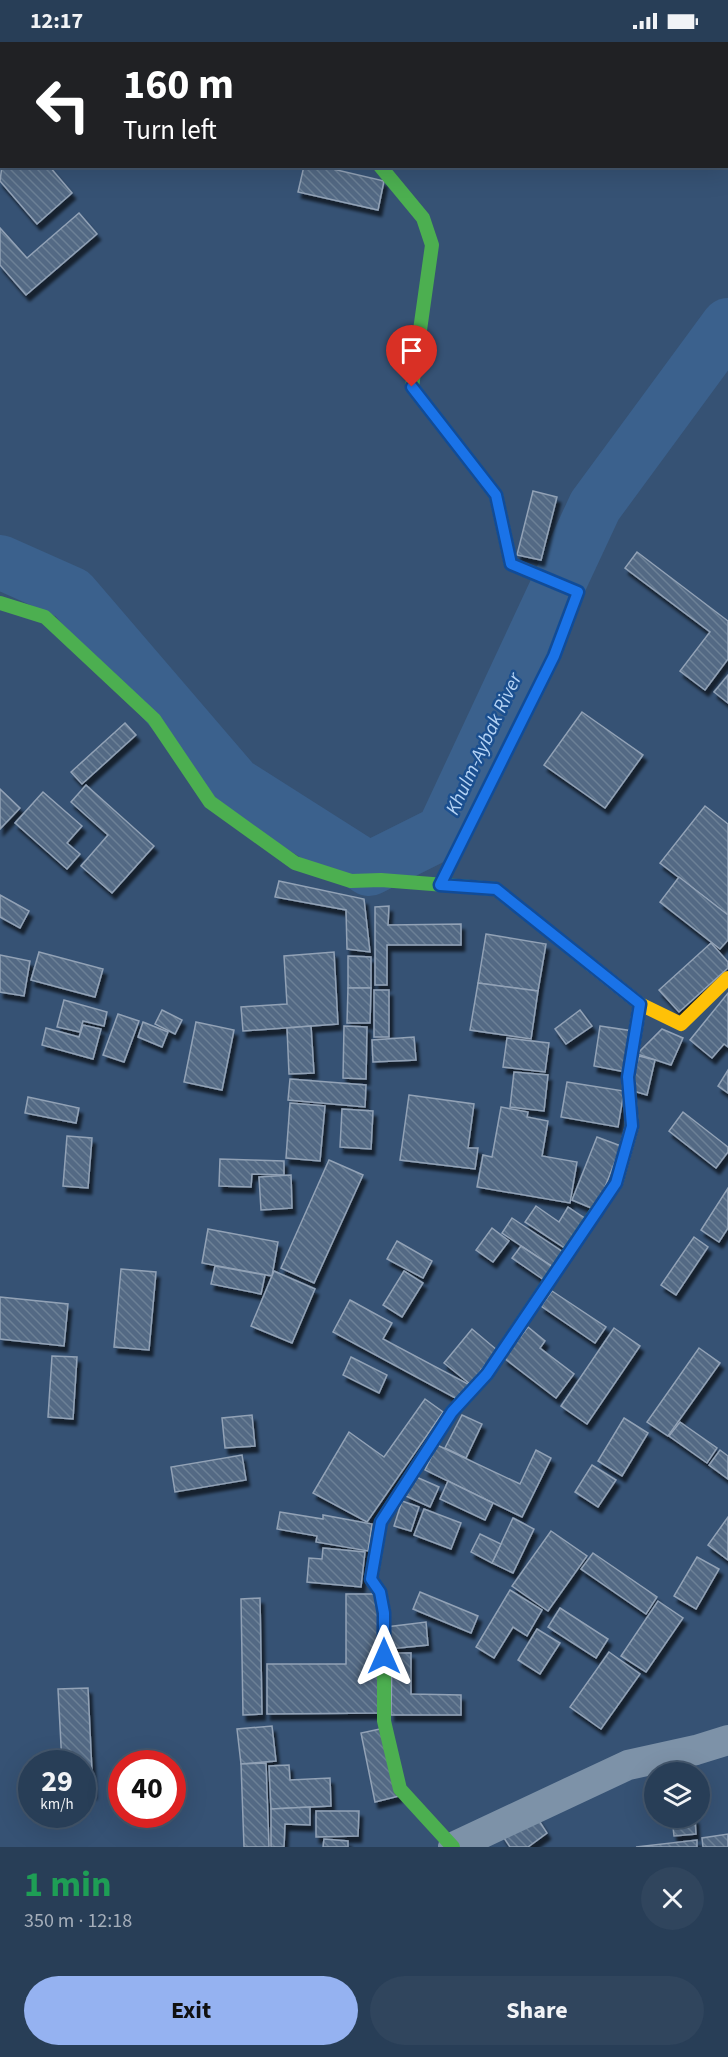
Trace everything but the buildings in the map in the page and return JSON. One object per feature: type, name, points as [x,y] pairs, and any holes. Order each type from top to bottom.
[{"type":"street","points":[[382,168],[423,218],[432,244],[412,387],[496,495],[511,564],[578,592],[554,656],[440,885]]},
{"type":"street","points":[[0,603],[45,617],[154,719],[210,802],[295,863],[351,881],[381,880],[496,889],[640,1004],[681,1023],[728,978]]},
{"type":"street","points":[[640,1004],[628,1077],[632,1126],[616,1183],[487,1374],[452,1412],[381,1522],[371,1579],[380,1592],[384,1613],[384,1721],[400,1789],[453,1847],[628,1765],[696,1750],[728,1740]]},
{"type":"waterway","name":"Khulm-Aybak River","points":[[0,562],[72,594],[235,784],[369,869],[443,832],[595,506],[728,325]]},
{"type":"traffic: fast","points":[[382,168],[423,218],[432,245],[412,387],[496,495],[511,564],[578,592],[554,656],[440,885]]},
{"type":"traffic: fast","points":[[0,603],[45,617],[154,719],[210,802],[295,863],[351,881],[381,880],[496,889],[591,965]]},
{"type":"traffic: fast","points":[[453,1847],[400,1789],[384,1721],[384,1613],[380,1592],[371,1579],[381,1522],[452,1412],[487,1374],[596,1212]]},
{"type":"traffic: slow","points":[[591,965],[640,1004],[681,1024],[728,978]]},
{"type":"traffic: slow","points":[[596,1212],[616,1183],[632,1126],[628,1077],[640,1004]]},
{"type":"route","points":[[384,1656],[384,1613],[380,1592],[371,1579],[381,1522],[452,1412],[487,1374],[616,1183],[632,1126],[628,1077],[640,1004],[496,889],[440,885],[554,656],[578,592],[511,564],[496,495],[412,387]]}]
